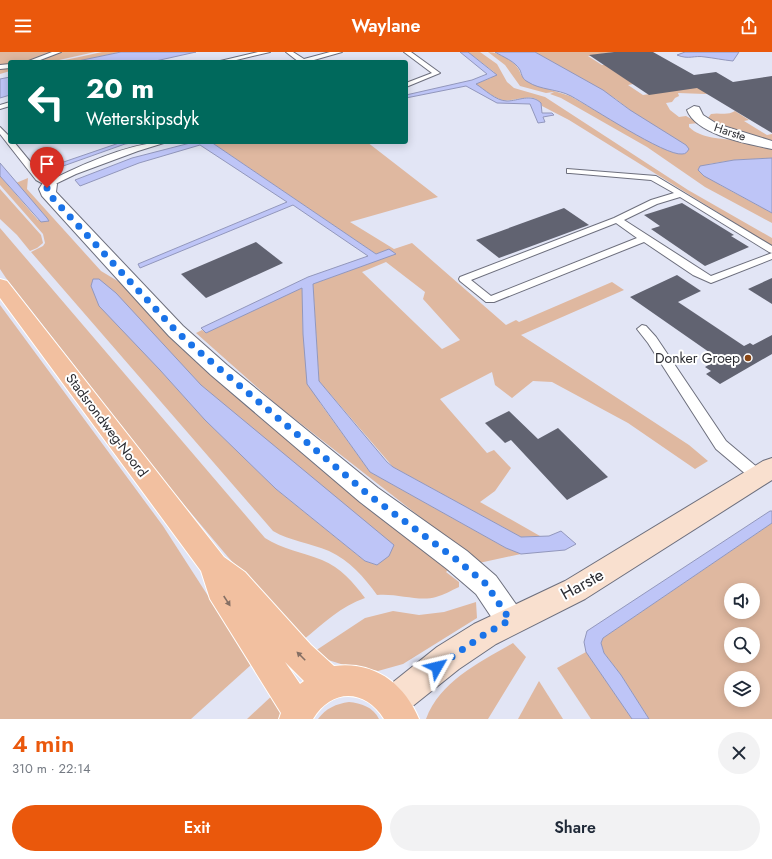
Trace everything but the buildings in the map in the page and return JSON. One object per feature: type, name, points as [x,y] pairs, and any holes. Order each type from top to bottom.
[{"type":"main road","name":"Stadsrondweg-Noord","points":[[0,285],[214,566],[235,581],[300,656],[330,683]]},
{"type":"main road","name":"Stadsrondweg-Noord","points":[[214,566],[220,590],[297,715]]},
{"type":"main road","points":[[297,715],[313,694],[330,683],[360,680],[372,684],[398,710]]},
{"type":"street","name":"Harste","points":[[694,105],[697,117],[706,124],[772,145]]},
{"type":"street","points":[[49,184],[47,188],[48,193],[176,331],[357,485],[457,560],[486,584],[510,620]]},
{"type":"street","name":"Harste","points":[[398,710],[448,658],[510,620],[575,590],[765,472]]},
{"type":"lane","points":[[35,60],[58,52]]},
{"type":"lane","points":[[229,60],[267,52]]},
{"type":"lane","points":[[289,52],[299,60]]},
{"type":"lane","points":[[309,60],[339,52]]},
{"type":"lane","points":[[407,52],[437,73],[408,84]]},
{"type":"lane","points":[[13,144],[39,178],[49,184],[63,176],[135,149],[154,144]]},
{"type":"lane","points":[[570,171],[653,178],[772,250]]},
{"type":"lane","points":[[645,238],[490,300],[464,279],[617,220],[654,202],[681,194]]},
{"type":"lane","points":[[617,220],[697,273],[711,280],[772,256]]},
{"type":"lane","points":[[642,329],[652,340],[721,445],[765,472]]},
{"type":"shaded area","points":[[0,52],[95,52],[59,60],[8,60],[8,72],[0,74]]},
{"type":"shaded area","points":[[102,52],[121,52],[83,60],[65,60]]},
{"type":"shaded area","points":[[468,52],[480,52],[497,64],[507,82],[514,88],[545,97],[688,190],[772,238],[772,246],[569,120],[542,106],[535,98],[530,97],[502,100],[488,93],[475,84],[491,78],[494,72]]},
{"type":"shaded area","points":[[488,52],[493,52],[508,59],[516,66],[521,75],[535,85],[570,96],[671,152],[630,110],[616,99],[535,52],[615,52],[588,56],[602,65],[615,63],[644,82],[628,85],[643,95],[684,89],[710,81],[720,91],[705,94],[678,93],[679,96],[672,102],[666,103],[670,110],[679,117],[686,116],[699,123],[689,124],[689,127],[699,134],[772,148],[772,158],[734,160],[709,164],[720,185],[772,213],[772,223],[705,187],[647,147],[561,98],[550,94],[554,92],[546,93],[520,86],[505,65]]},
{"type":"shaded area","points":[[735,111],[749,120],[744,121],[767,135],[772,134],[772,142],[721,126],[708,118],[711,114],[729,113]]},
{"type":"shaded area","points":[[214,144],[370,144],[438,197],[350,222],[394,249],[412,243],[506,325],[516,320],[519,322],[612,282],[624,290],[521,335],[689,445],[708,461],[695,469],[628,423],[552,382],[533,381],[512,398],[495,385],[492,372],[440,399],[487,453],[494,450],[511,468],[495,491],[480,502],[540,536],[521,537],[393,467],[319,381],[313,284],[395,254],[389,250],[376,254]],"holes":[[[386,262],[425,292],[423,299],[460,340],[442,349],[362,272]]]},
{"type":"shaded area","points":[[0,176],[38,220],[47,218],[16,183],[28,178],[27,189],[101,271],[121,283],[169,335],[451,567],[446,572],[459,582],[459,587],[436,597],[422,599],[392,595],[377,595],[356,570],[337,555],[322,548],[286,537],[273,531],[31,252],[43,246],[45,243],[43,234],[0,185]],"holes":[[[168,350],[201,385],[255,432],[377,565],[365,561],[276,489],[205,420],[160,370]]]},
{"type":"shaded area","points":[[0,189],[41,235],[43,243],[37,248],[30,251],[17,235],[0,219]]},
{"type":"shaded area","points":[[0,228],[265,538],[278,545],[329,563],[346,576],[365,598],[356,601],[340,611],[303,640],[228,557],[175,494],[6,278],[0,269]]},
{"type":"shaded area","points":[[302,288],[303,334],[320,403],[370,472],[506,548],[521,554],[479,563],[277,405],[196,333],[202,330],[206,333]]},
{"type":"shaded area","points":[[0,305],[163,526],[252,664],[191,719],[0,719]]},
{"type":"shaded area","points":[[772,523],[772,719],[649,719],[621,675],[604,653],[601,643],[603,638]]},
{"type":"shaded area","points":[[476,602],[477,618],[403,664],[378,671],[344,665],[325,659],[315,651],[365,618],[393,611],[419,615],[444,612]]},
{"type":"shaded area","points":[[513,643],[526,657],[488,719],[426,719],[432,706],[451,683],[475,665]]},
{"type":"shaded area","points":[[586,652],[632,719],[591,719],[557,668]]},
{"type":"shaded area","points":[[539,681],[563,719],[518,719]]},
{"type":"shaded area","points":[[276,692],[280,698],[280,719],[247,719]]},
{"type":"shaded area","points":[[349,702],[366,706],[373,711],[379,719],[318,719],[324,712],[332,707]]},
{"type":"water","points":[[121,52],[196,52],[160,60],[83,60]]},
{"type":"water","points":[[460,52],[468,52],[497,75],[476,84],[490,94],[507,101],[533,98],[541,103],[542,113],[552,113],[554,115],[543,117],[545,122],[538,123],[530,104],[497,103],[466,86],[408,98],[408,95],[472,80],[487,74]]},
{"type":"water","points":[[495,52],[535,52],[603,90],[630,110],[686,145],[689,149],[687,152],[682,154],[673,153],[628,130],[571,96],[533,85],[524,80],[520,70],[515,64]]},
{"type":"water","points":[[685,52],[739,52],[733,61],[677,55]]},
{"type":"water","points":[[8,77],[8,96],[0,98],[0,79]]},
{"type":"water","points":[[116,144],[125,144],[52,170],[49,167]]},
{"type":"water","points":[[186,144],[214,144],[376,254],[389,249],[396,254],[313,284],[319,381],[387,462],[393,467],[521,537],[549,536],[561,531],[576,544],[565,550],[521,554],[506,548],[370,472],[307,384],[303,334],[302,288],[206,333],[201,328],[308,277],[368,256],[293,205],[140,268],[138,264],[287,202],[200,145],[139,163],[80,186],[75,180],[132,158]]},
{"type":"water","points":[[772,158],[772,213],[704,176],[698,170],[700,166],[734,160]]},
{"type":"water","points":[[0,163],[49,221],[41,222],[0,176]]},
{"type":"water","points":[[93,279],[99,279],[116,293],[201,385],[394,545],[389,556],[377,565],[365,561],[276,489],[205,420],[99,306],[91,286]]},
{"type":"water","points":[[772,511],[772,523],[603,638],[601,643],[604,653],[621,675],[649,719],[632,719],[586,652],[584,642],[587,631]]},
{"type":"place","name":"Donker Groep","points":[[748,358]]},
{"type":"route","points":[[47,188],[48,193],[176,331],[219,370],[369,495],[457,560],[486,584],[510,620],[485,634],[437,667]]}]
